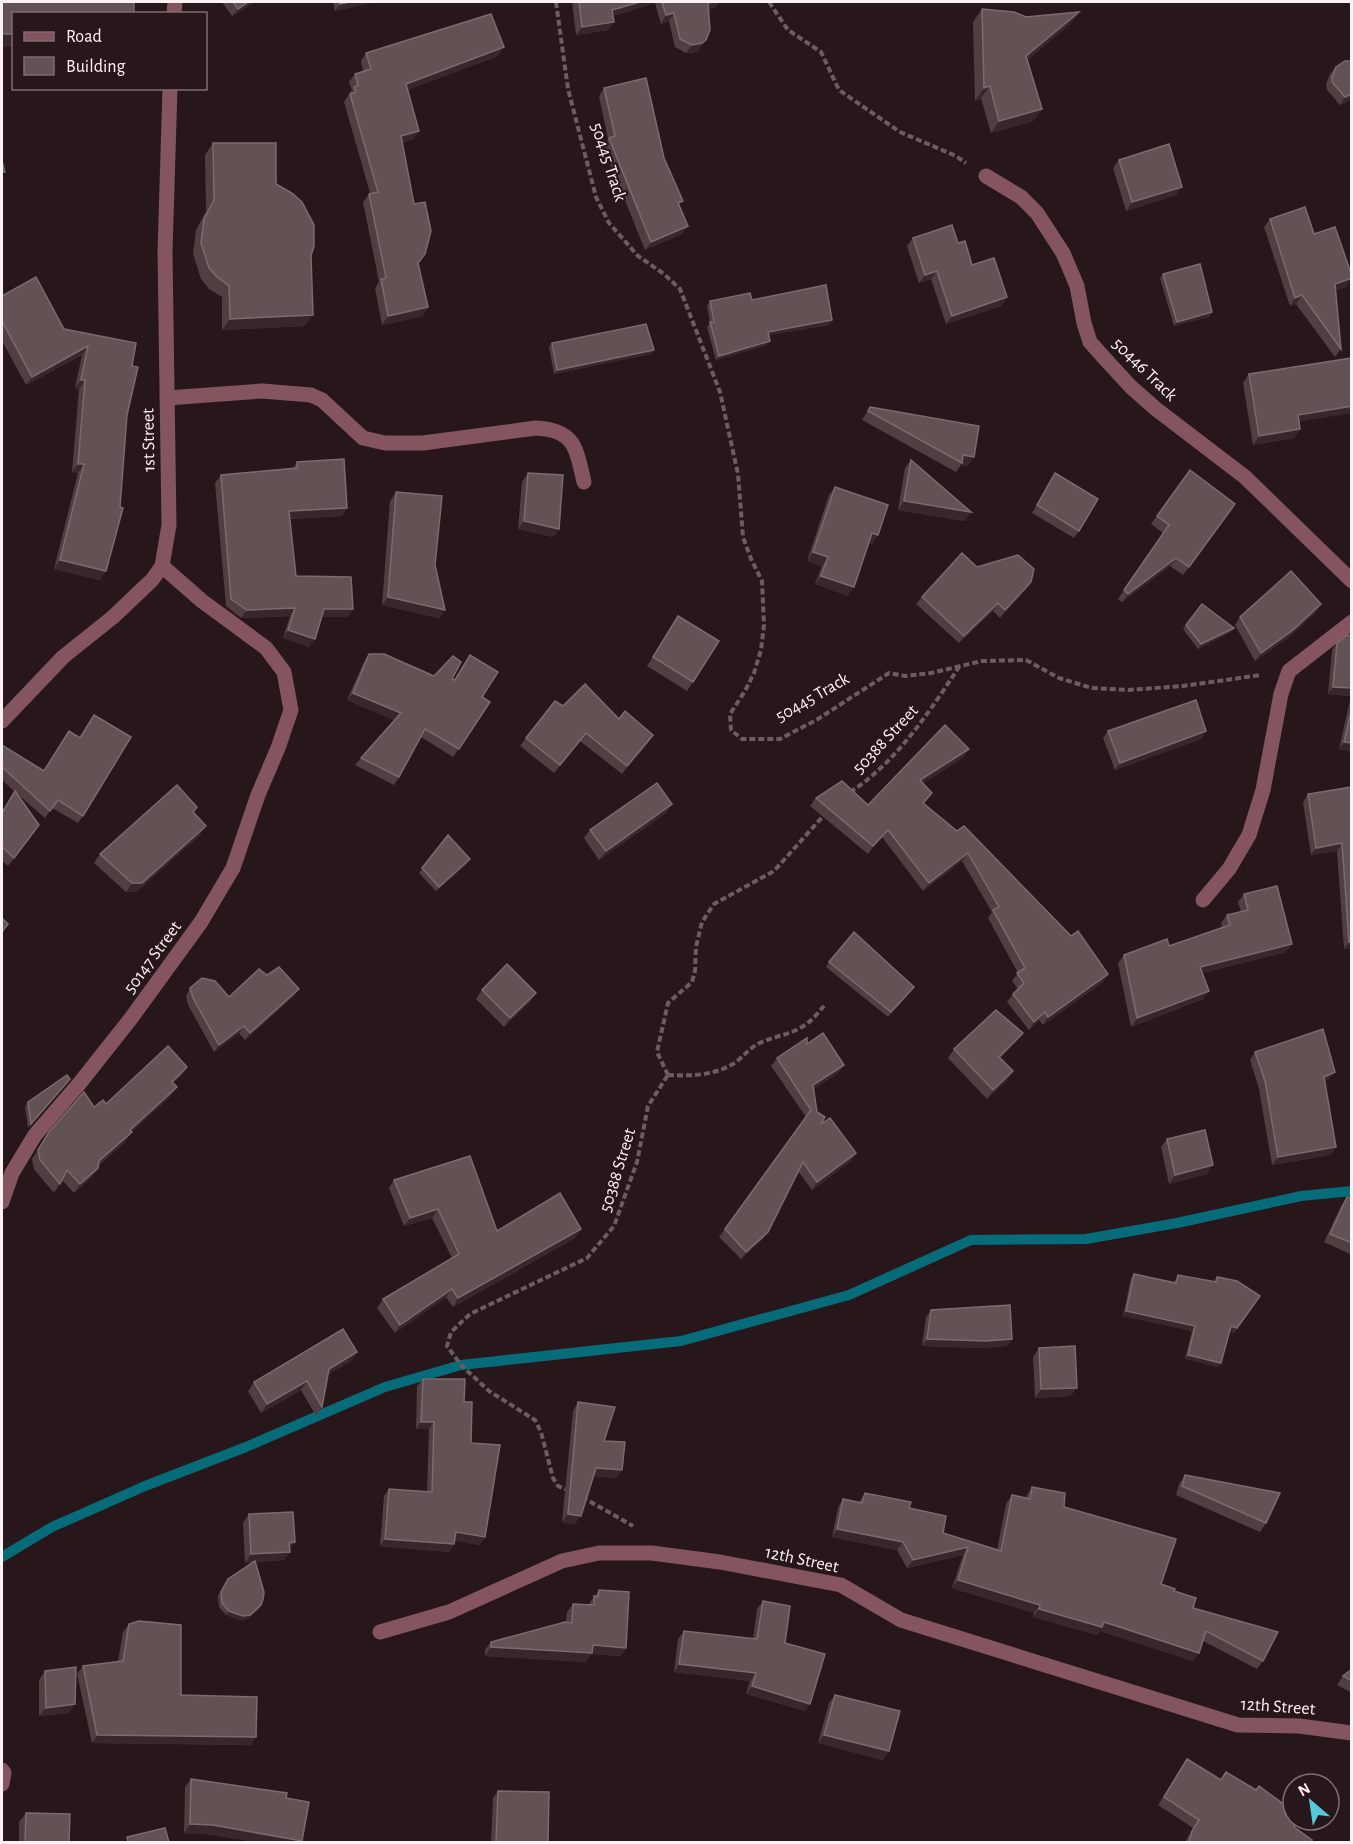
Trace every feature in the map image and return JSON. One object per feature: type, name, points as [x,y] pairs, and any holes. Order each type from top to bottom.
[{"type":"street","name":"1st Street","points":[[162,566],[169,525],[165,252],[170,90]]},
{"type":"street","name":"50446 Track","points":[[986,176],[1021,197],[1037,213],[1063,253],[1077,286],[1090,342],[1131,387],[1245,477],[1352,581]]},
{"type":"street","points":[[167,398],[262,391],[311,395],[322,400],[342,421],[363,438],[385,443],[423,443],[536,428],[549,429],[567,435],[576,449],[584,482]]},
{"type":"street","points":[[2,721],[63,657],[113,617],[152,580],[162,566]]},
{"type":"street","name":"50147 Street","points":[[2,1202],[12,1173],[36,1135],[132,1017],[201,922],[233,868],[291,710],[284,672],[266,648],[202,601],[162,566]]},
{"type":"street","points":[[1203,900],[1229,870],[1250,835],[1263,790],[1281,694],[1288,671],[1352,622]]},
{"type":"street","name":"12th Street","points":[[380,1632],[448,1611],[562,1561],[599,1553],[652,1553],[720,1562],[841,1585],[901,1620],[1238,1725],[1299,1726],[1352,1733]]},
{"type":"street","points":[[2,1770],[4,1773],[2,1784]]},
{"type":"path","name":"50445 Track","points":[[556,2],[567,89],[596,196],[609,223],[638,256],[664,274],[680,289],[720,392],[738,474],[743,537],[762,581],[764,625],[754,673],[730,714],[731,730],[742,739],[780,739],[889,673],[905,676],[982,661],[1026,660],[1059,678],[1092,688],[1128,690],[1184,686],[1288,671]]},
{"type":"path","points":[[769,2],[788,30],[820,52],[839,90],[900,132],[956,156],[986,176]]},
{"type":"path","name":"50388 Street","points":[[844,796],[868,781],[892,755],[926,716],[959,666]]},
{"type":"path","points":[[825,1005],[807,1024],[795,1031],[760,1042],[746,1051],[736,1062],[715,1072],[692,1076],[668,1075],[657,1052],[668,1003],[692,982],[696,947],[702,922],[714,904],[774,872],[829,810]]},
{"type":"path","name":"50388 Street","points":[[652,1553],[636,1527],[593,1502],[558,1486],[553,1478],[541,1432],[535,1420],[489,1391],[461,1365],[447,1346],[451,1332],[470,1314],[587,1258],[614,1226],[637,1162],[648,1106],[668,1075]]},
{"type":"building","points":[[2,2],[134,2],[134,12],[12,12],[12,34],[2,34]]},
{"type":"building","points":[[233,2],[248,2],[238,9]]},
{"type":"building","points":[[579,2],[640,2],[612,10],[614,22],[582,27]]},
{"type":"building","points":[[662,2],[713,2],[708,3],[710,30],[706,40],[692,45],[680,39],[674,13],[666,15]]},
{"type":"building","points":[[982,9],[1014,12],[1026,17],[1079,12],[1026,56],[1042,109],[999,121],[990,86],[984,88]]},
{"type":"building","points":[[491,14],[504,47],[406,84],[419,131],[401,136],[414,204],[425,202],[431,231],[425,254],[418,263],[428,307],[388,316],[381,279],[386,278],[369,194],[378,192],[350,94],[356,92],[354,87],[358,85],[355,74],[371,69],[366,53]]},
{"type":"building","points":[[1345,61],[1352,61],[1352,94],[1345,97],[1332,82],[1332,77],[1336,67]]},
{"type":"building","points":[[646,78],[664,158],[683,201],[678,203],[688,226],[651,242],[609,138],[615,136],[604,88]]},
{"type":"building","points":[[213,143],[276,143],[276,184],[302,202],[314,225],[314,246],[311,256],[313,315],[230,319],[229,286],[209,268],[201,243],[204,219],[214,200]]},
{"type":"building","points":[[1169,144],[1182,187],[1132,202],[1119,160]]},
{"type":"building","points":[[1305,207],[1314,234],[1335,227],[1352,276],[1352,278],[1335,284],[1341,349],[1302,295],[1295,298],[1270,219]]},
{"type":"building","points":[[952,225],[958,243],[965,241],[972,265],[994,258],[1007,297],[952,316],[937,271],[925,275],[913,238]]},
{"type":"building","points":[[1200,264],[1212,312],[1177,322],[1163,274]]},
{"type":"building","points":[[36,277],[64,329],[136,343],[132,366],[138,367],[127,415],[120,507],[123,508],[106,571],[60,560],[84,464],[78,464],[85,380],[81,380],[88,346],[32,377],[2,321],[2,296]]},
{"type":"building","points":[[826,285],[832,320],[768,332],[770,341],[719,356],[710,322],[714,322],[710,301],[750,293],[752,300]]},
{"type":"building","points":[[646,324],[654,350],[557,370],[552,343]]},
{"type":"building","points":[[1352,358],[1352,406],[1298,415],[1300,429],[1259,436],[1249,374]]},
{"type":"building","points":[[870,407],[979,426],[974,457],[963,455],[962,463],[868,411]]},
{"type":"building","points":[[344,459],[347,508],[289,511],[296,576],[351,577],[353,609],[324,609],[315,639],[288,630],[295,608],[247,610],[231,599],[221,475],[297,468],[297,462]]},
{"type":"building","points":[[911,460],[971,512],[904,501]]},
{"type":"building","points":[[1190,470],[1235,504],[1189,567],[1176,558],[1128,594],[1124,590],[1169,525],[1157,516]]},
{"type":"building","points":[[528,473],[563,475],[559,529],[524,521]]},
{"type":"building","points":[[1055,473],[1098,499],[1079,531],[1037,505]]},
{"type":"building","points":[[835,487],[888,505],[878,535],[872,533],[854,587],[821,576],[828,557],[813,552]]},
{"type":"building","points":[[396,492],[442,496],[435,565],[445,610],[388,597]]},
{"type":"building","points":[[962,553],[977,567],[1018,555],[1034,569],[1031,582],[1005,610],[998,603],[964,636],[922,597]]},
{"type":"building","points":[[1291,571],[1321,604],[1293,630],[1261,653],[1240,617]]},
{"type":"building","points":[[1202,604],[1234,628],[1201,644],[1186,625]]},
{"type":"building","points":[[678,616],[719,641],[693,682],[653,657]]},
{"type":"building","points":[[1347,635],[1352,636],[1352,688],[1333,687],[1337,643]]},
{"type":"building","points":[[369,654],[384,654],[434,676],[453,656],[461,662],[452,679],[455,680],[470,655],[498,672],[482,697],[490,702],[459,749],[425,729],[399,777],[361,758],[401,713],[353,693]]},
{"type":"building","points":[[585,684],[619,719],[625,711],[653,735],[627,766],[586,733],[560,765],[526,738],[555,701],[563,706]]},
{"type":"building","points":[[1196,700],[1206,731],[1120,763],[1108,731]]},
{"type":"building","points":[[1352,707],[1352,743],[1344,742]]},
{"type":"building","points":[[94,715],[131,737],[83,816],[58,800],[50,811],[2,767],[2,745],[44,771],[69,731],[80,738]]},
{"type":"building","points":[[945,725],[969,749],[920,780],[932,793],[923,803],[957,831],[964,826],[1071,936],[1078,931],[1108,974],[1048,1017],[1045,1012],[1034,1022],[1013,994],[1024,983],[1017,973],[1025,968],[993,910],[999,907],[968,853],[929,883],[888,830],[873,846],[816,798],[842,781],[868,805]]},
{"type":"building","points":[[657,783],[672,804],[606,851],[590,830]]},
{"type":"building","points":[[177,785],[197,807],[193,812],[206,826],[142,883],[132,883],[100,854]]},
{"type":"building","points":[[1352,787],[1352,942],[1349,942],[1342,843],[1316,848],[1308,794]]},
{"type":"building","points":[[15,791],[39,825],[14,858],[2,847],[2,813]]},
{"type":"building","points":[[448,835],[470,859],[439,887],[422,868]]},
{"type":"building","points":[[1277,886],[1292,944],[1200,967],[1209,991],[1137,1018],[1124,955],[1167,939],[1169,946],[1230,925],[1227,915],[1248,910],[1244,894]]},
{"type":"building","points":[[2,918],[8,924],[2,932]]},
{"type":"building","points":[[854,932],[914,987],[891,1012],[829,962]]},
{"type":"building","points":[[507,964],[536,993],[510,1018],[482,990]]},
{"type":"building","points":[[279,967],[299,989],[250,1033],[244,1026],[219,1045],[193,998],[190,988],[202,978],[215,981],[229,997],[259,969],[267,975]]},
{"type":"building","points":[[996,1010],[1023,1033],[999,1057],[1013,1071],[993,1090],[954,1049]]},
{"type":"building","points":[[1323,1029],[1335,1072],[1324,1077],[1336,1147],[1278,1157],[1265,1081],[1255,1052]]},
{"type":"building","points":[[823,1033],[844,1065],[813,1085],[817,1112],[825,1117],[821,1124],[830,1118],[856,1153],[817,1182],[803,1162],[768,1232],[746,1252],[725,1229],[811,1110],[777,1058],[807,1038],[807,1044]]},
{"type":"building","points":[[168,1046],[187,1067],[172,1082],[177,1087],[99,1161],[98,1168],[80,1184],[67,1170],[60,1184],[40,1160],[38,1150],[49,1132],[84,1092],[94,1107],[103,1100],[106,1104]]},
{"type":"building","points":[[67,1075],[70,1079],[31,1124],[28,1102]]},
{"type":"building","points":[[1205,1130],[1213,1165],[1175,1175],[1167,1139]]},
{"type":"building","points":[[470,1156],[497,1231],[560,1193],[581,1229],[458,1298],[452,1289],[400,1325],[383,1299],[459,1254],[438,1209],[410,1218],[394,1180]]},
{"type":"building","points":[[1347,1197],[1352,1198],[1352,1243],[1330,1234]]},
{"type":"building","points":[[1134,1274],[1176,1283],[1178,1275],[1216,1282],[1217,1277],[1237,1281],[1260,1296],[1237,1328],[1231,1326],[1221,1363],[1188,1355],[1195,1326],[1126,1311]]},
{"type":"building","points":[[1010,1305],[1012,1339],[986,1341],[927,1339],[931,1310]]},
{"type":"building","points":[[343,1329],[357,1352],[329,1369],[322,1407],[307,1381],[267,1404],[254,1382]]},
{"type":"building","points":[[1075,1346],[1077,1388],[1041,1389],[1039,1348]]},
{"type":"building","points":[[423,1379],[465,1379],[464,1402],[472,1402],[471,1443],[500,1445],[485,1537],[456,1532],[454,1544],[385,1539],[389,1489],[432,1492],[434,1422],[421,1422]]},
{"type":"building","points":[[578,1402],[615,1407],[604,1441],[625,1442],[622,1470],[596,1468],[581,1516],[568,1514]]},
{"type":"building","points":[[1185,1475],[1280,1493],[1266,1523],[1182,1486]]},
{"type":"building","points":[[1032,1487],[1065,1493],[1064,1507],[1176,1539],[1161,1584],[1196,1598],[1193,1608],[1278,1632],[1263,1661],[1206,1631],[1199,1653],[1104,1622],[1102,1627],[1039,1609],[1040,1605],[958,1580],[968,1547],[913,1560],[903,1542],[837,1529],[843,1499],[862,1503],[865,1493],[911,1502],[909,1508],[946,1516],[943,1533],[1001,1551],[1012,1495],[1030,1499]]},
{"type":"building","points":[[293,1512],[295,1542],[289,1543],[290,1552],[251,1554],[249,1514]]},
{"type":"building","points":[[255,1561],[264,1592],[261,1605],[250,1615],[243,1616],[229,1611],[222,1603],[221,1592],[228,1579]]},
{"type":"building","points":[[599,1590],[629,1592],[626,1648],[593,1645],[592,1653],[491,1647],[491,1642],[565,1622],[572,1623],[573,1604],[594,1605],[594,1596],[598,1597]]},
{"type":"building","points":[[763,1601],[790,1606],[785,1643],[825,1654],[810,1704],[752,1686],[756,1673],[679,1664],[684,1631],[757,1639]]},
{"type":"building","points":[[139,1621],[181,1625],[181,1695],[257,1697],[256,1737],[97,1735],[83,1666],[123,1661],[129,1624]]},
{"type":"building","points":[[76,1667],[75,1704],[46,1708],[45,1671]]},
{"type":"building","points":[[1352,1669],[1352,1681],[1343,1676]]},
{"type":"building","points":[[835,1695],[900,1711],[889,1751],[824,1735]]},
{"type":"building","points":[[1187,1759],[1221,1780],[1226,1772],[1256,1790],[1259,1786],[1281,1802],[1281,1832],[1301,1832],[1312,1840],[1311,1842],[1189,1842],[1192,1831],[1199,1820],[1164,1797]]},
{"type":"building","points":[[191,1779],[287,1793],[286,1798],[309,1802],[302,1841],[213,1825],[190,1824]]},
{"type":"building","points":[[498,1791],[549,1792],[548,1842],[496,1842]]},
{"type":"building","points":[[26,1813],[70,1814],[69,1842],[25,1842]]},
{"type":"building","points":[[165,1828],[169,1842],[128,1842],[127,1837]]},
{"type":"waterway","points":[[2,1557],[52,1527],[145,1486],[246,1447],[385,1387],[461,1365],[681,1341],[849,1295],[971,1240],[1086,1239],[1177,1223],[1301,1196],[1352,1191]]}]
